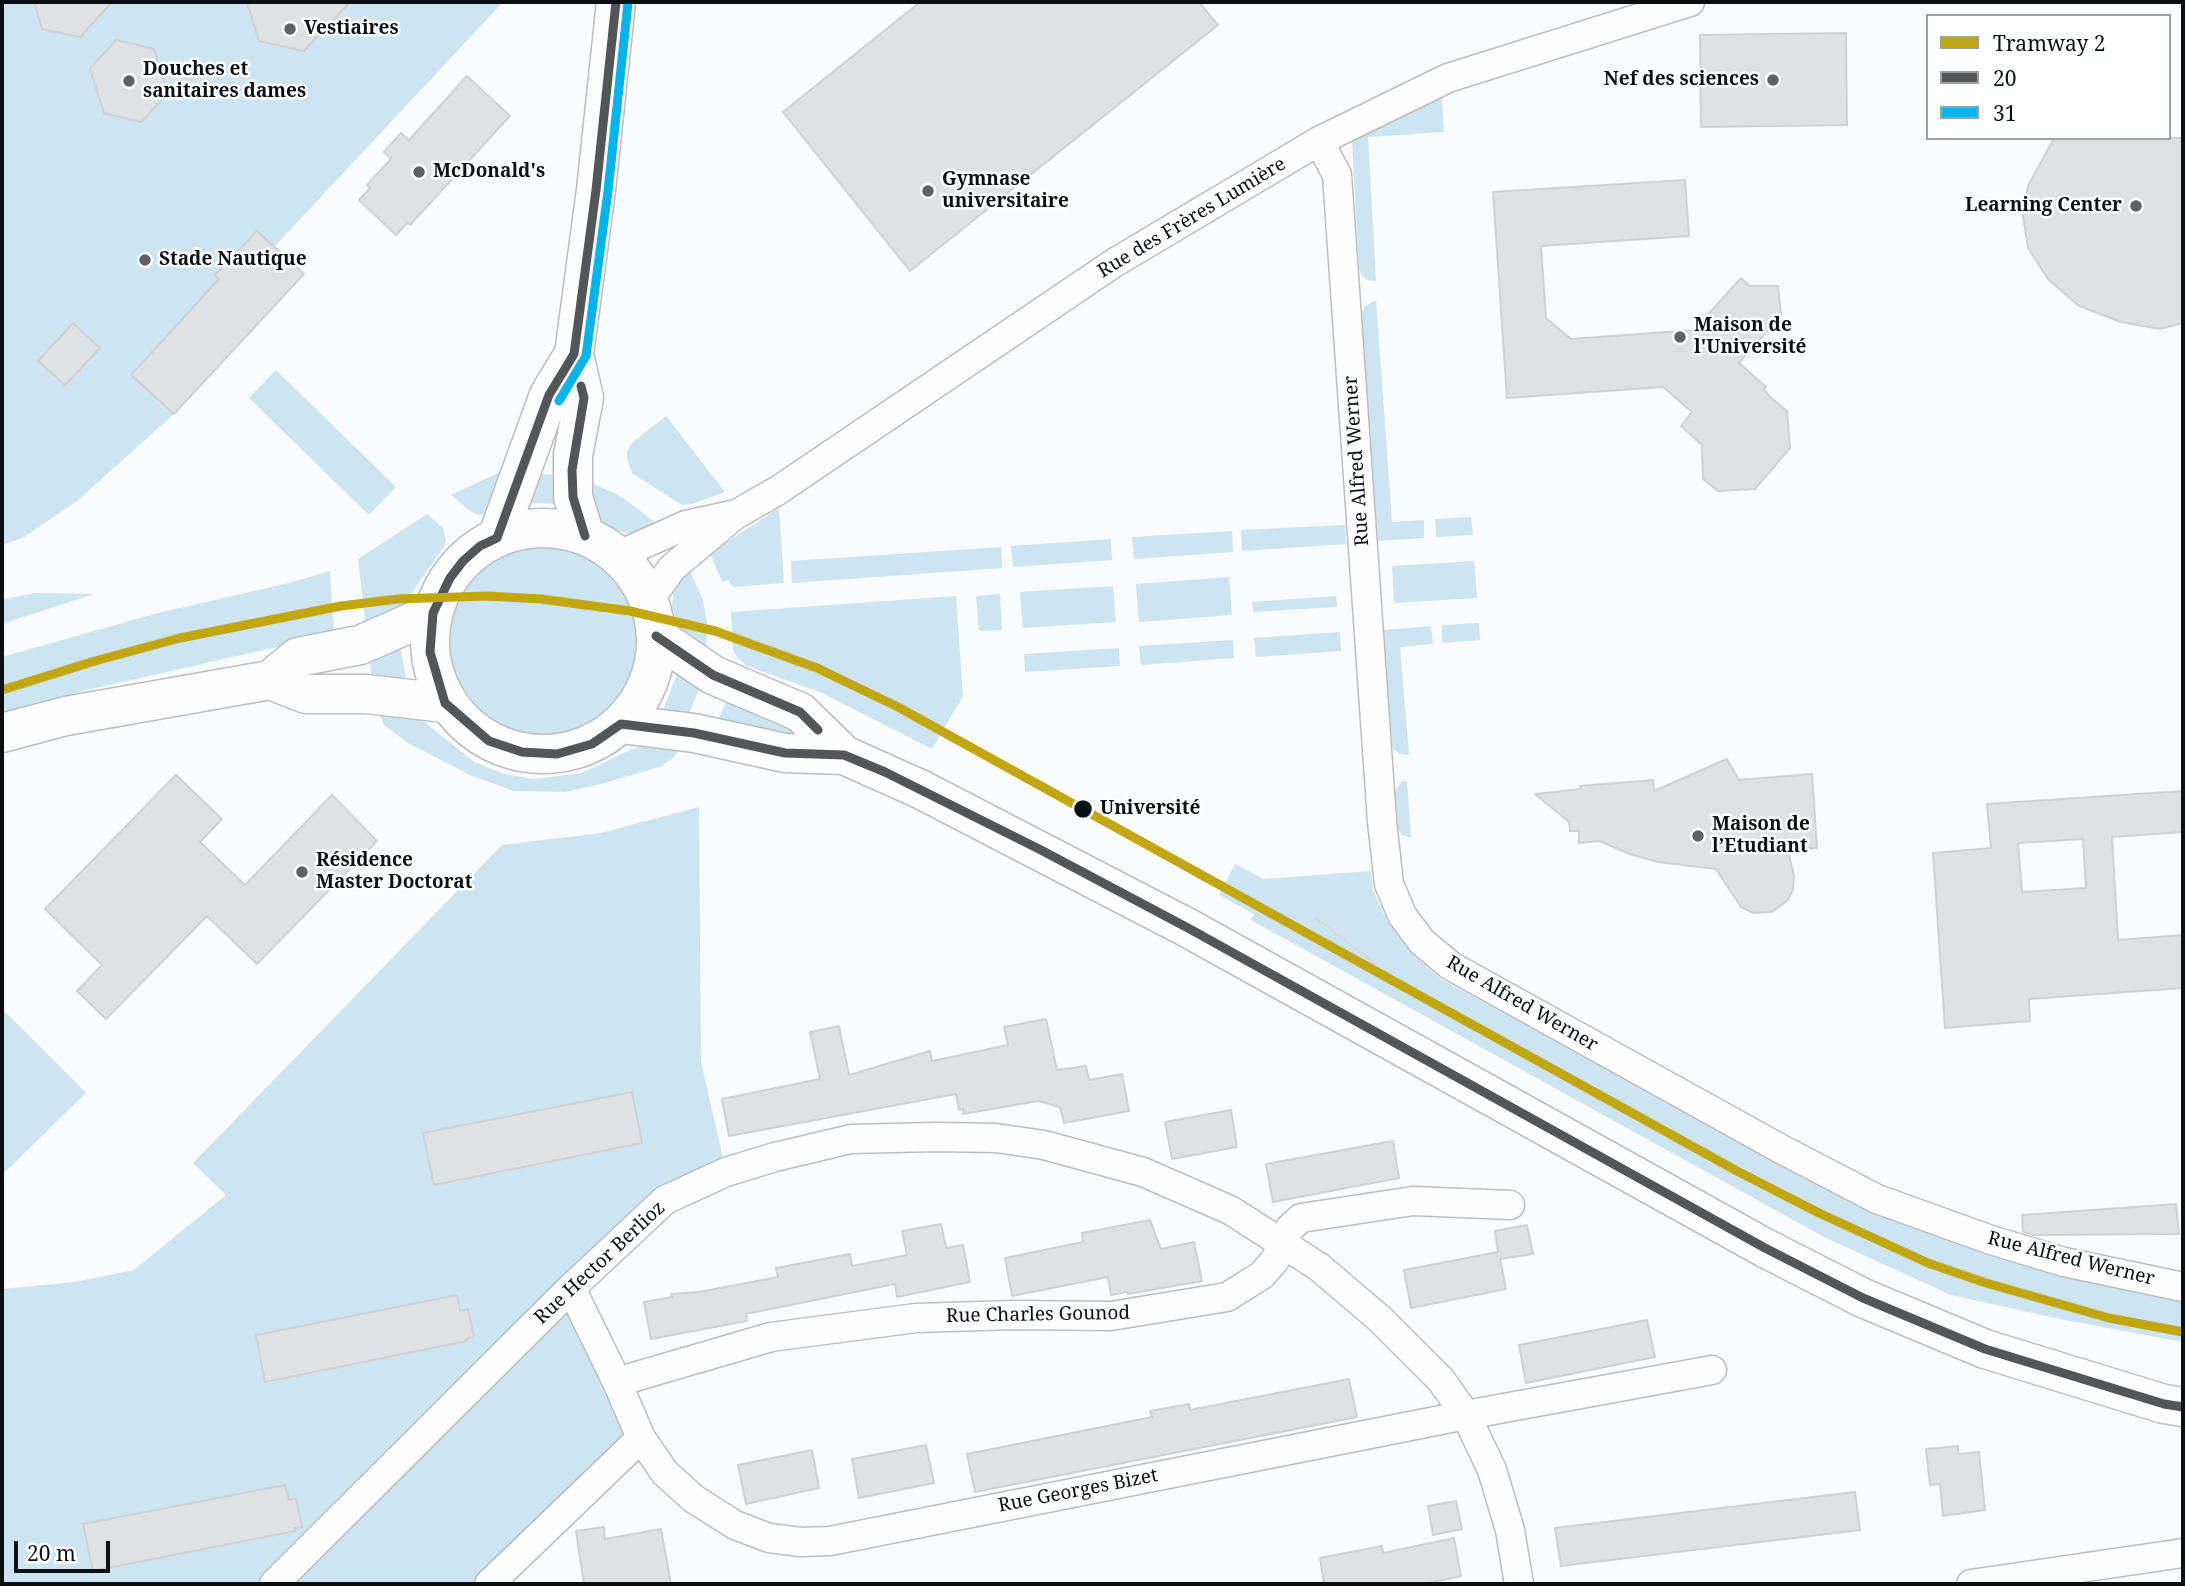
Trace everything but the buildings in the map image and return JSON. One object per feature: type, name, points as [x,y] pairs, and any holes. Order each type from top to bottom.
[{"type":"main road","points":[[601,546],[573,497],[573,455],[584,398],[574,354],[596,190],[616,2]]},
{"type":"main road","points":[[497,538],[549,395],[574,354]]},
{"type":"main road","points":[[653,618],[655,660],[648,684],[637,706],[621,724],[592,744],[557,754],[522,752],[489,740],[461,719],[445,703],[430,652],[433,613],[450,578],[463,561],[480,546],[497,538],[541,528],[601,546],[630,568],[653,618],[713,675],[800,712],[844,755],[920,789],[1188,928],[1765,1248],[1863,1298],[1985,1349],[2164,1404],[2183,1407]]},
{"type":"main road","points":[[2,733],[66,716],[270,680],[298,657],[360,645],[433,613]]},
{"type":"main road","points":[[270,680],[306,694],[366,694],[445,703]]},
{"type":"main road","points":[[621,724],[694,733],[785,753],[844,755]]},
{"type":"street","name":"Rue des Frères Lumière","points":[[653,618],[672,568],[735,515],[788,483],[1114,263],[1319,141],[1448,78],[1690,2]]},
{"type":"street","name":"Rue Alfred Werner","points":[[1319,141],[1322,152],[1337,175],[1382,821],[1389,884],[1402,915],[1422,942],[1451,966],[1781,1149],[1877,1199],[1991,1240],[2064,1262],[2183,1287]]},
{"type":"street","name":"Rue des Frères Lumière","points":[[601,546],[735,515]]},
{"type":"street","name":"Rue Hector Berlioz","points":[[274,1584],[571,1288],[665,1200],[726,1172],[852,1139],[996,1138],[1044,1146],[1143,1172],[1230,1210],[1319,1267],[1380,1319],[1441,1380],[1466,1415],[1496,1482],[1510,1530],[1519,1584]]},
{"type":"street","name":"Rue Charles Gounod","points":[[617,1382],[771,1337],[916,1318],[1111,1316],[1227,1297],[1262,1275],[1275,1260],[1290,1228],[1301,1217],[1413,1200],[1510,1205]]},
{"type":"street","name":"Rue Georges Bizet","points":[[571,1288],[641,1438],[665,1473],[694,1499],[735,1525],[769,1538],[801,1542],[830,1541],[1466,1415],[1712,1370]]},
{"type":"street","points":[[489,1584],[641,1438]]},
{"type":"street","points":[[1971,1584],[2183,1553]]},
{"type":"shaded area","name":"Stade Nautique","points":[[2,2],[503,2],[275,246],[304,274],[233,351],[174,414],[77,501],[24,537],[2,545]]},
{"type":"shaded area","points":[[1441,90],[1444,132],[1368,137],[1376,281],[1368,280],[1362,276],[1359,268],[1352,140]]},
{"type":"shaded area","points":[[1376,300],[1392,522],[1424,520],[1424,538],[1378,541],[1361,314],[1365,306]]},
{"type":"shaded area","points":[[276,370],[396,487],[369,515],[249,398]]},
{"type":"shaded area","points":[[666,416],[725,492],[682,505],[632,473],[627,451],[632,443]]},
{"type":"shaded area","points":[[509,468],[487,513],[473,513],[451,495]]},
{"type":"shaded area","points":[[536,472],[557,476],[557,504],[526,503]]},
{"type":"shaded area","points":[[585,480],[622,497],[656,523],[639,533],[613,529],[602,521],[595,511]]},
{"type":"shaded area","points":[[779,508],[784,583],[733,587],[728,580],[722,582],[710,553]]},
{"type":"shaded area","points":[[427,514],[443,528],[446,541],[443,548],[403,605],[366,628],[358,559]]},
{"type":"shaded area","points":[[1471,517],[1473,535],[1436,537],[1435,519]]},
{"type":"shaded area","points":[[1345,525],[1346,544],[1242,551],[1241,530]]},
{"type":"shaded area","points":[[1232,531],[1233,552],[1134,559],[1132,537]]},
{"type":"shaded area","points":[[1111,539],[1112,560],[1013,567],[1011,546]]},
{"type":"shaded area","points":[[543,543],[562,544],[581,550],[598,559],[613,572],[626,587],[635,604],[641,623],[641,661],[635,680],[626,697],[613,712],[598,725],[581,734],[562,740],[543,741],[524,740],[505,734],[488,725],[473,712],[460,697],[451,680],[445,661],[444,642],[445,623],[451,604],[460,587],[473,572],[488,559],[505,550],[524,544]]},
{"type":"shaded area","points":[[1001,547],[1002,568],[792,583],[791,561]]},
{"type":"shaded area","points":[[1474,561],[1477,598],[1394,603],[1392,566]]},
{"type":"shaded area","points":[[689,569],[703,600],[707,623],[706,659],[689,644],[679,628],[672,607],[674,586]]},
{"type":"shaded area","points":[[330,571],[334,634],[83,691],[2,715],[2,657],[162,612]]},
{"type":"shaded area","points":[[1229,577],[1232,615],[1139,622],[1136,584]]},
{"type":"shaded area","points":[[1113,586],[1116,622],[1023,628],[1020,592]]},
{"type":"shaded area","points":[[34,593],[94,594],[2,624],[2,600]]},
{"type":"shaded area","points":[[1000,594],[1002,630],[979,631],[976,596]]},
{"type":"shaded area","points":[[956,596],[963,696],[932,749],[822,693],[747,666],[735,655],[733,648],[731,612]]},
{"type":"shaded area","points":[[1336,596],[1337,607],[1253,612],[1252,602]]},
{"type":"shaded area","points":[[1479,623],[1480,640],[1442,643],[1442,625]]},
{"type":"shaded area","points":[[1431,626],[1433,644],[1400,647],[1409,755],[1401,754],[1395,751],[1392,745],[1384,630]]},
{"type":"shaded area","points":[[1340,632],[1341,651],[1256,657],[1254,638]]},
{"type":"shaded area","points":[[1233,640],[1234,658],[1141,665],[1139,646]]},
{"type":"shaded area","points":[[400,646],[407,683],[372,685],[370,657]]},
{"type":"shaded area","points":[[1119,648],[1120,666],[1025,672],[1024,654]]},
{"type":"shaded area","points":[[678,672],[701,683],[687,719],[661,715]]},
{"type":"shaded area","points":[[730,694],[796,725],[793,733],[717,722]]},
{"type":"shaded area","points":[[379,714],[417,716],[474,762],[504,774],[534,779],[582,773],[643,746],[681,746],[674,757],[662,766],[601,784],[565,792],[514,791],[472,776],[408,743],[384,725]]},
{"type":"shaded area","points":[[1402,781],[1407,781],[1411,838],[1402,835],[1398,829],[1395,791]]},
{"type":"shaded area","points":[[699,807],[701,1061],[726,1172],[665,1200],[571,1288],[641,1438],[489,1584],[2,1584],[2,1289],[75,1282],[134,1270],[226,1195],[193,1163],[502,845],[601,833]]},
{"type":"shaded area","points":[[1235,864],[1263,879],[1371,871],[1373,891],[1386,918],[1410,952],[1441,979],[1750,1146],[2183,1299],[2183,1342],[1951,1295],[1824,1237],[1251,920],[1254,914],[1219,895]]},
{"type":"shaded area","points":[[2,1009],[86,1093],[2,1175]]},
{"type":"tram line","name":"2","points":[[2,690],[180,638],[341,606],[398,599],[487,596],[541,599],[630,611],[715,631],[817,668],[898,707],[1737,1171],[1819,1213],[1928,1263],[1986,1283],[2109,1318],[2183,1332]]},
{"type":"tram line","points":[[1316,918],[1404,987]]},
{"type":"transit line","name":"20","points":[[497,538],[549,395],[574,354],[596,190],[616,2]]},
{"type":"transit line","name":"31","points":[[559,401],[586,356],[608,191],[628,3]]},
{"type":"transit line","name":"20","points":[[581,386],[584,398],[572,470],[573,497],[585,536]]},
{"type":"transit line","name":"20","points":[[497,538],[480,546],[463,561],[450,578],[433,613],[430,652],[445,703],[489,741],[522,752],[557,754],[592,744],[621,724]]},
{"type":"transit line","name":"20","points":[[656,636],[713,675],[800,712],[818,730]]},
{"type":"transit line","name":"20","points":[[621,724],[694,733],[785,753],[844,755],[885,772],[1188,928],[1765,1248],[1863,1298],[1985,1349],[2164,1404],[2183,1407]]},
{"type":"place","name":"Vestiaires","points":[[290,29]]},
{"type":"place","name":"Nef des sciences","points":[[1773,80]]},
{"type":"place","name":"Douches et sanitaires dames","points":[[129,81]]},
{"type":"place","name":"McDonald's","points":[[419,172]]},
{"type":"place","name":"Gymnase universitaire","points":[[928,191]]},
{"type":"place","name":"Learning Center","points":[[2136,206]]},
{"type":"place","name":"Stade Nautique","points":[[145,260]]},
{"type":"place","name":"Maison de l'Université","points":[[1680,337]]},
{"type":"place","name":"Université","points":[[1083,809]]},
{"type":"place","name":"Maison de l’Etudiant","points":[[1698,836]]},
{"type":"place","name":"Résidence Master Doctorat","points":[[302,872]]}]
